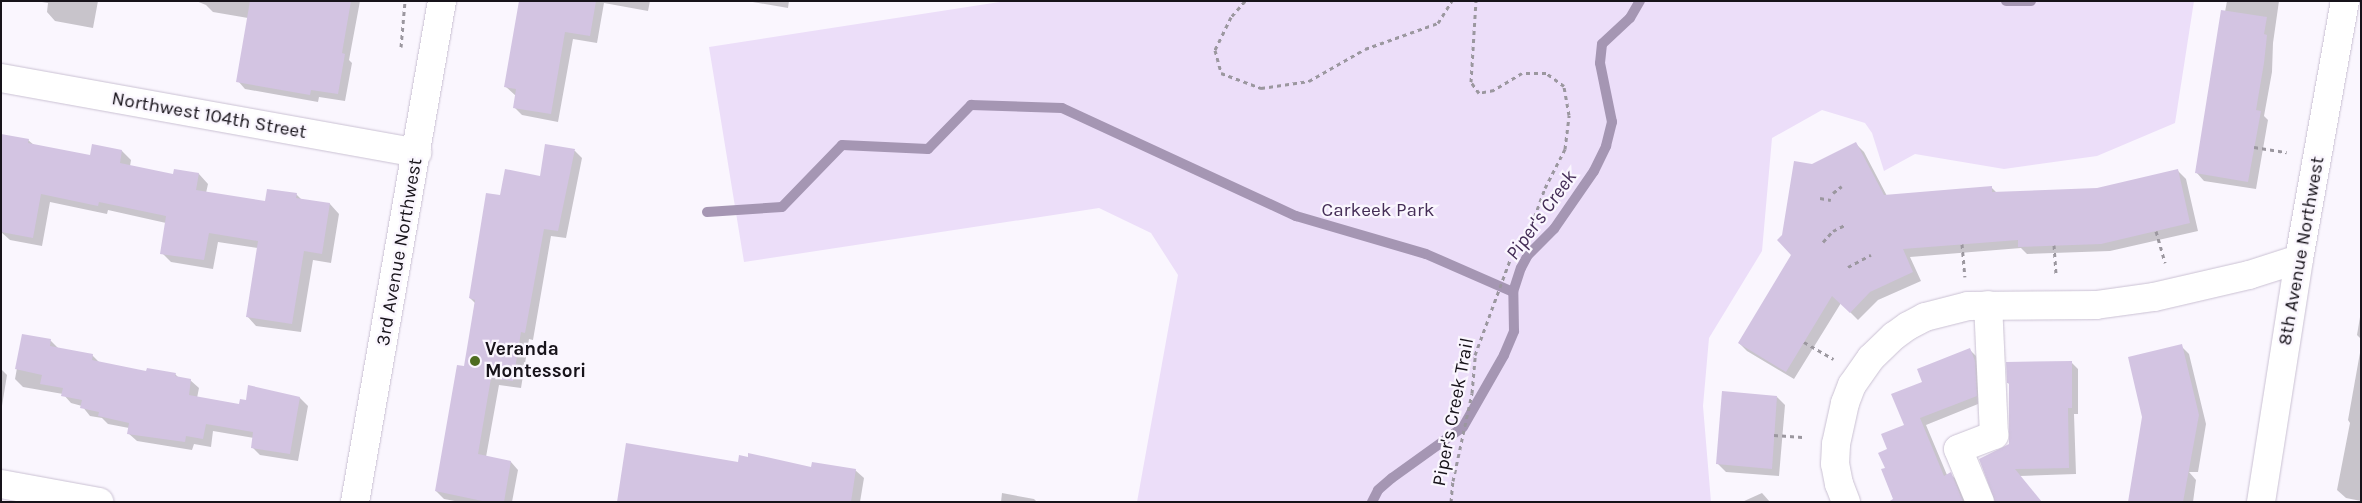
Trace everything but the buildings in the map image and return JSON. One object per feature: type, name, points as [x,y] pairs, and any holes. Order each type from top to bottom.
[{"type":"street","name":"3rd Avenue Northwest","points":[[355,502],[442,1]]},
{"type":"street","name":"8th Avenue Northwest","points":[[2261,502],[2299,260],[2345,1]]},
{"type":"street","name":"Northwest 104th Street","points":[[1,78],[417,153]]},
{"type":"street","points":[[1846,502],[1838,477],[1836,444],[1845,403],[1860,372],[1881,348],[1908,326],[1946,311],[1988,305],[2096,305],[2154,297],[2249,275],[2299,260]]},
{"type":"street","points":[[1980,502],[1958,449],[1994,435],[1988,305]]},
{"type":"street","points":[[1,484],[99,502]]},
{"type":"path","points":[[1245,1],[1231,17],[1215,50],[1221,73],[1261,88],[1309,81],[1365,49],[1438,23],[1452,1]]},
{"type":"path","name":"Piper's Creek Trail","points":[[1451,502],[1453,481],[1472,393],[1475,354],[1511,257],[1529,232],[1545,188],[1564,149],[1569,115],[1564,86],[1546,73],[1522,73],[1494,90],[1480,93],[1471,82],[1476,1]]},
{"type":"path","points":[[2254,147],[2287,152]]},
{"type":"path","points":[[1833,193],[1842,186]]},
{"type":"path","points":[[1820,198],[1831,200]]},
{"type":"path","points":[[1822,242],[1833,231],[1845,225]]},
{"type":"path","points":[[2156,231],[2166,266]]},
{"type":"path","points":[[1962,244],[1966,281]]},
{"type":"path","points":[[2054,245],[2057,281]]},
{"type":"path","points":[[1848,267],[1871,255]]},
{"type":"path","points":[[1804,342],[1834,359]]},
{"type":"path","points":[[1774,435],[1808,437]]},
{"type":"green space","name":"Carkeek Park","points":[[1006,1],[2194,1],[2175,123],[2097,156],[2004,169],[1915,154],[1884,171],[1872,133],[1865,123],[1822,110],[1772,138],[1762,251],[1709,338],[1703,406],[1711,502],[1137,502],[1178,275],[1151,233],[1099,208],[744,262],[709,47]]},
{"type":"waterway","name":"Piper's Creek","points":[[1372,502],[1378,490],[1392,478],[1463,427],[1504,355],[1514,331],[1513,292],[1521,268],[1528,255],[1554,229],[1594,171],[1606,146],[1612,122],[1600,63],[1602,44],[1630,18],[1640,1]]},
{"type":"waterway","name":"Piper's Creek","points":[[2006,1],[2031,1]]},
{"type":"waterway","points":[[707,212],[782,207],[842,145],[928,149],[971,105],[1062,108],[1296,216],[1426,254],[1513,292]]},
{"type":"place","name":"Veranda Montessori","points":[[475,361]]}]
